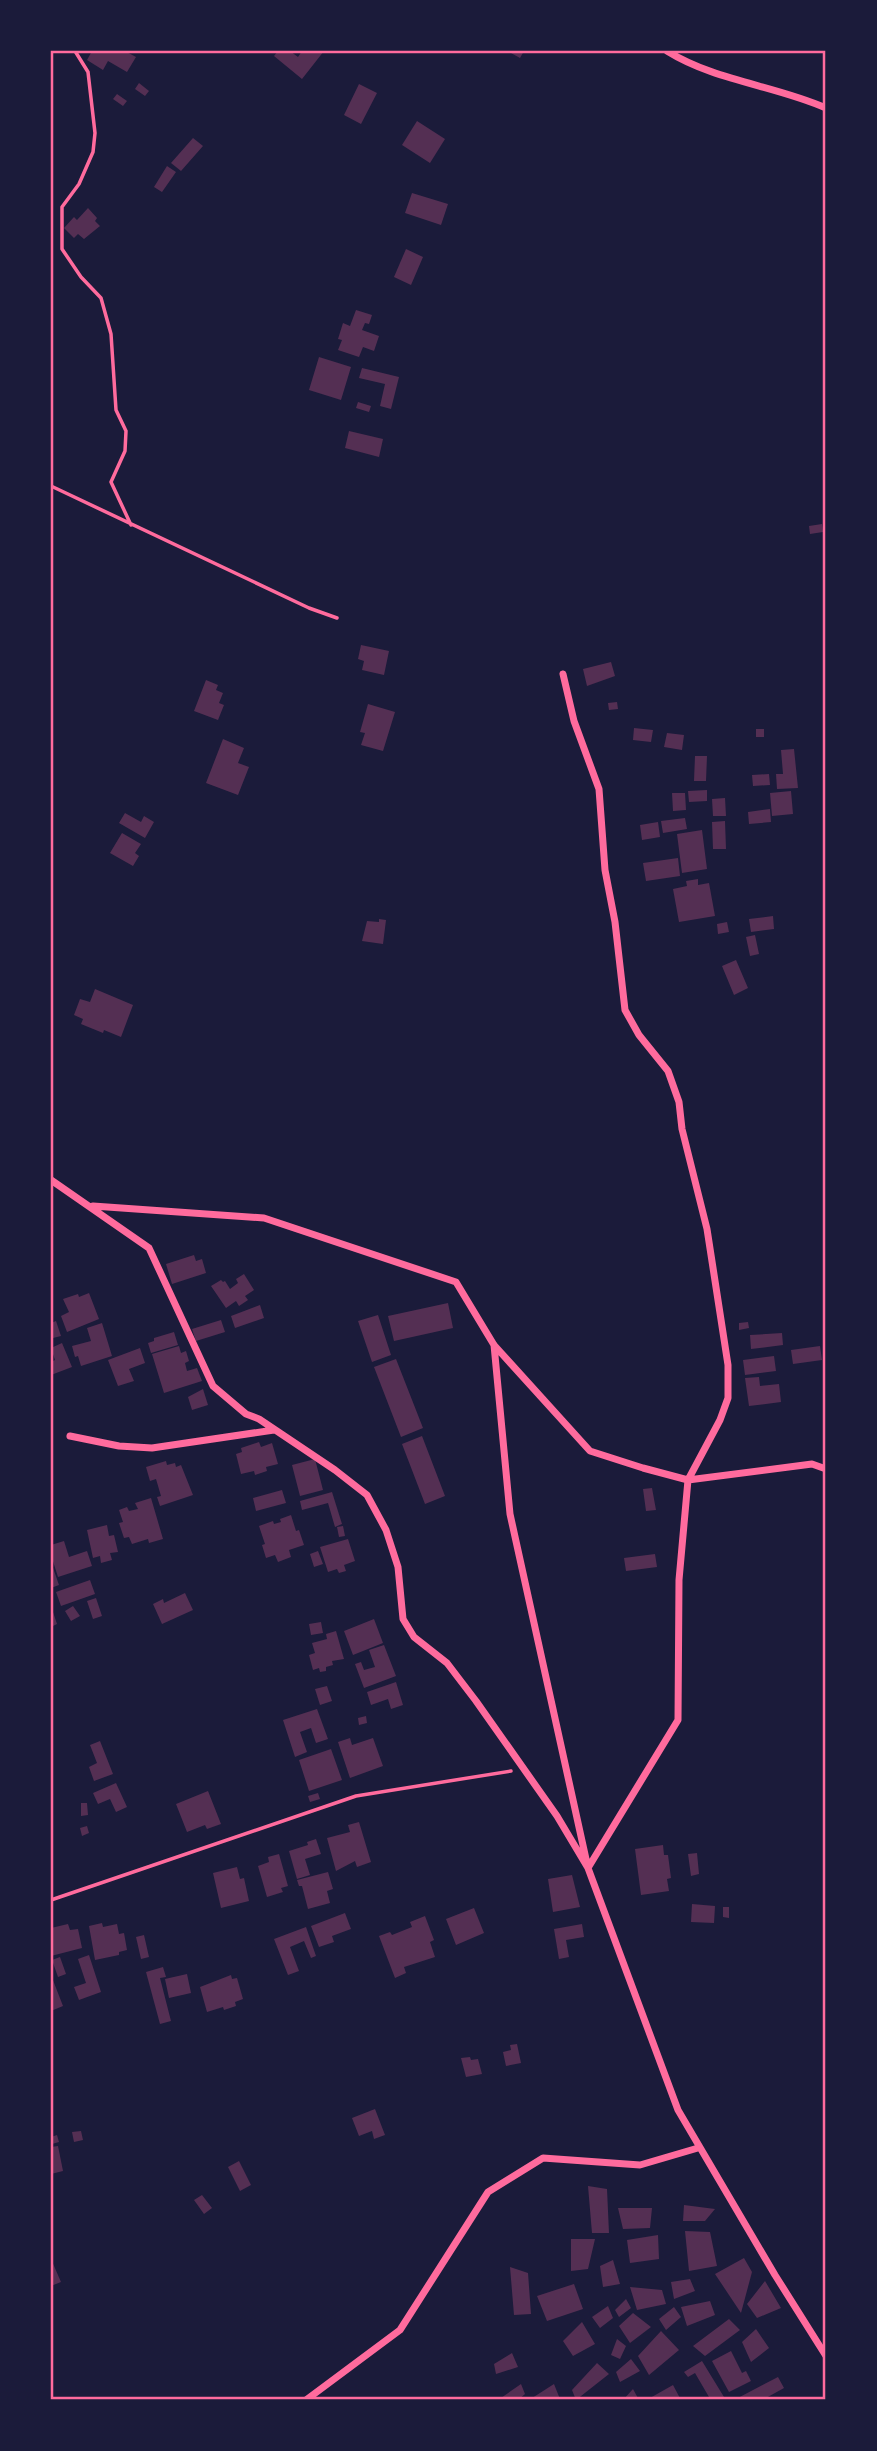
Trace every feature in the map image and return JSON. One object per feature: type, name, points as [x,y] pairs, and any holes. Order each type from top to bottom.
[{"type":"street","points":[[667,51],[709,72],[809,100],[826,108]]},
{"type":"street","points":[[563,674],[574,721],[599,789],[605,870],[615,922],[625,1010],[639,1035],[668,1071],[680,1102],[682,1129],[707,1228],[729,1365],[728,1398],[720,1420],[688,1480],[679,1580],[678,1720],[588,1868]]},
{"type":"street","points":[[51,1180],[149,1248],[213,1386],[246,1414],[274,1429],[367,1495],[386,1530],[398,1567],[403,1619],[414,1637],[447,1663],[557,1816],[588,1868]]},
{"type":"street","points":[[91,1206],[264,1218],[456,1282],[494,1345],[590,1451],[688,1480],[812,1464],[826,1469]]},
{"type":"street","points":[[494,1345],[510,1514],[588,1868],[678,2110],[698,2148],[826,2356]]},
{"type":"street","points":[[70,1436],[119,1446],[152,1448],[274,1429]]},
{"type":"street","points":[[306,2400],[400,2330],[488,2192],[542,2158],[640,2165],[698,2148]]},
{"type":"path","points":[[75,51],[88,72],[95,133],[93,152],[79,184],[62,207],[62,249],[81,277],[101,298],[111,334],[116,410],[126,431],[125,451],[111,482],[131,525]]},
{"type":"path","points":[[51,486],[309,608],[337,618]]},
{"type":"path","points":[[51,1900],[356,1796],[524,1769]]},
{"type":"building","points":[[92,51],[125,51],[136,57],[127,72],[108,61],[103,70],[87,60]]},
{"type":"building","points":[[278,51],[290,51],[298,57],[302,51],[324,51],[302,79],[274,56]]},
{"type":"building","points":[[524,51],[520,58],[511,53]]},
{"type":"building","points":[[139,83],[149,91],[145,96],[135,89]]},
{"type":"building","points":[[359,84],[377,93],[361,124],[344,115]]},
{"type":"building","points":[[117,94],[127,101],[123,106],[113,99]]},
{"type":"building","points":[[417,121],[445,139],[430,163],[402,145]]},
{"type":"building","points":[[193,138],[203,146],[181,171],[171,163]]},
{"type":"building","points":[[167,166],[176,172],[162,192],[154,187]]},
{"type":"building","points":[[412,193],[448,204],[441,225],[405,213]]},
{"type":"building","points":[[88,208],[100,226],[84,239],[78,234],[74,238],[64,228],[74,217],[77,220]]},
{"type":"building","points":[[406,249],[423,257],[411,285],[394,277]]},
{"type":"building","points":[[356,310],[372,315],[369,324],[365,323],[362,330],[379,336],[374,351],[363,347],[359,357],[338,350],[342,340],[338,339],[343,323],[350,326]]},
{"type":"building","points":[[319,357],[351,367],[341,400],[309,390]]},
{"type":"building","points":[[362,368],[399,377],[391,409],[380,406],[385,384],[359,378]]},
{"type":"building","points":[[358,402],[371,406],[369,412],[356,408]]},
{"type":"building","points":[[349,431],[383,439],[379,457],[345,448]]},
{"type":"building","points":[[822,524],[823,532],[810,534],[809,526]]},
{"type":"building","points":[[361,645],[389,651],[384,675],[362,670],[364,661],[358,659]]},
{"type":"building","points":[[611,662],[615,676],[587,686],[583,669]]},
{"type":"building","points":[[206,680],[218,685],[216,690],[223,693],[219,703],[224,705],[218,720],[194,711]]},
{"type":"building","points":[[617,702],[618,709],[609,710],[608,703]]},
{"type":"building","points":[[368,704],[395,712],[383,751],[361,745],[365,733],[360,732]]},
{"type":"building","points":[[634,728],[653,730],[651,742],[633,740]]},
{"type":"building","points":[[756,729],[764,729],[764,737],[756,737]]},
{"type":"building","points":[[667,733],[684,735],[682,750],[664,747]]},
{"type":"building","points":[[223,739],[244,748],[238,763],[249,767],[238,795],[206,783]]},
{"type":"building","points":[[794,749],[798,788],[777,789],[776,774],[783,774],[781,750]]},
{"type":"building","points":[[695,756],[707,756],[706,781],[694,781]]},
{"type":"building","points":[[769,774],[770,785],[753,786],[752,775]]},
{"type":"building","points":[[707,790],[707,801],[689,802],[688,791]]},
{"type":"building","points":[[791,791],[793,814],[772,816],[770,793]]},
{"type":"building","points":[[672,793],[685,793],[686,810],[673,811]]},
{"type":"building","points":[[725,798],[726,816],[713,816],[712,799]]},
{"type":"building","points":[[770,809],[771,822],[749,824],[748,812]]},
{"type":"building","points":[[125,813],[141,822],[144,816],[154,822],[145,838],[119,823]]},
{"type":"building","points":[[685,818],[687,829],[663,833],[661,821]]},
{"type":"building","points":[[725,821],[726,849],[713,849],[712,822]]},
{"type":"building","points":[[658,822],[660,837],[642,840],[640,825]]},
{"type":"building","points":[[702,830],[707,869],[682,873],[677,834]]},
{"type":"building","points":[[122,833],[141,844],[135,853],[139,856],[133,866],[110,853]]},
{"type":"building","points":[[678,858],[680,876],[646,881],[643,863]]},
{"type":"building","points":[[698,879],[698,885],[709,883],[715,916],[679,922],[673,889],[687,886],[686,881]]},
{"type":"building","points":[[773,916],[774,929],[751,932],[749,919]]},
{"type":"building","points":[[379,919],[386,920],[383,944],[362,941],[367,921],[379,922]]},
{"type":"building","points":[[727,922],[729,932],[718,934],[717,924]]},
{"type":"building","points":[[755,935],[759,954],[750,956],[746,937]]},
{"type":"building","points":[[736,960],[748,988],[734,995],[722,966]]},
{"type":"building","points":[[95,989],[133,1005],[121,1037],[81,1024],[83,1019],[74,1015],[80,999],[90,1002]]},
{"type":"building","points":[[194,1255],[196,1261],[202,1259],[206,1273],[172,1284],[166,1264]]},
{"type":"building","points":[[244,1274],[254,1290],[245,1296],[248,1300],[239,1306],[236,1301],[226,1308],[211,1286],[221,1280],[225,1281],[230,1289],[238,1283],[236,1279]]},
{"type":"building","points":[[89,1293],[99,1319],[67,1332],[61,1316],[69,1312],[63,1299]]},
{"type":"building","points":[[448,1303],[453,1328],[394,1341],[388,1316]]},
{"type":"building","points":[[260,1305],[264,1318],[235,1328],[231,1316]]},
{"type":"building","points":[[378,1315],[391,1355],[372,1362],[358,1321]]},
{"type":"building","points":[[221,1320],[225,1332],[196,1341],[192,1329]]},
{"type":"building","points":[[56,1321],[61,1336],[53,1338],[51,1323]]},
{"type":"building","points":[[748,1322],[749,1328],[739,1330],[739,1323]]},
{"type":"building","points":[[102,1323],[112,1356],[81,1366],[72,1346],[91,1341],[87,1328]]},
{"type":"building","points":[[174,1332],[178,1345],[151,1353],[148,1343],[154,1341],[154,1338]]},
{"type":"building","points":[[782,1333],[783,1345],[751,1349],[750,1335]]},
{"type":"building","points":[[62,1343],[72,1367],[51,1375],[51,1362],[55,1360],[51,1348]]},
{"type":"building","points":[[179,1346],[181,1353],[186,1351],[189,1361],[185,1363],[187,1371],[197,1368],[202,1381],[164,1393],[152,1354]]},
{"type":"building","points":[[820,1346],[822,1360],[793,1364],[791,1350]]},
{"type":"building","points":[[140,1348],[145,1363],[129,1369],[134,1381],[118,1386],[108,1360]]},
{"type":"building","points":[[774,1356],[776,1371],[745,1375],[743,1360]]},
{"type":"building","points":[[396,1359],[423,1428],[401,1437],[374,1367]]},
{"type":"building","points":[[759,1377],[760,1386],[779,1384],[781,1402],[749,1406],[745,1378]]},
{"type":"building","points":[[203,1389],[208,1405],[192,1410],[188,1397]]},
{"type":"building","points":[[422,1436],[445,1496],[425,1504],[402,1444]]},
{"type":"building","points":[[259,1442],[261,1447],[272,1443],[278,1464],[266,1467],[267,1471],[255,1475],[254,1471],[241,1474],[236,1454],[242,1452],[241,1448]]},
{"type":"building","points":[[315,1459],[323,1490],[300,1496],[292,1465]]},
{"type":"building","points":[[166,1461],[167,1465],[181,1465],[193,1495],[160,1506],[157,1497],[161,1496],[156,1479],[150,1481],[146,1467]]},
{"type":"building","points":[[652,1488],[656,1510],[646,1511],[643,1489]]},
{"type":"building","points":[[282,1490],[286,1503],[256,1511],[253,1498]]},
{"type":"building","points":[[332,1492],[342,1524],[335,1527],[328,1503],[302,1510],[300,1501]]},
{"type":"building","points":[[151,1498],[163,1539],[149,1543],[148,1539],[132,1544],[129,1537],[124,1538],[119,1523],[123,1522],[119,1510],[127,1507],[129,1511],[138,1509],[135,1503]]},
{"type":"building","points":[[291,1515],[304,1545],[289,1550],[291,1557],[278,1562],[275,1555],[266,1558],[259,1526],[273,1521],[274,1524],[281,1522],[280,1519]]},
{"type":"building","points":[[107,1525],[109,1536],[114,1535],[118,1552],[110,1553],[112,1560],[101,1563],[100,1556],[93,1558],[87,1530]]},
{"type":"building","points":[[343,1526],[345,1536],[339,1537],[337,1527]]},
{"type":"building","points":[[348,1539],[355,1561],[344,1565],[346,1571],[339,1573],[337,1569],[328,1572],[320,1547]]},
{"type":"building","points":[[64,1541],[69,1557],[87,1551],[92,1566],[58,1577],[51,1555],[51,1545]]},
{"type":"building","points":[[318,1551],[323,1564],[314,1567],[310,1554]]},
{"type":"building","points":[[655,1554],[657,1567],[626,1571],[624,1558]]},
{"type":"building","points":[[51,1562],[59,1585],[51,1588]]},
{"type":"building","points":[[90,1580],[95,1594],[61,1606],[56,1592]]},
{"type":"building","points":[[185,1593],[193,1610],[162,1624],[153,1604],[163,1599],[164,1603]]},
{"type":"building","points":[[96,1598],[102,1616],[93,1619],[87,1601]]},
{"type":"building","points":[[51,1606],[57,1624],[51,1627]]},
{"type":"building","points":[[73,1606],[80,1616],[71,1621],[65,1611]]},
{"type":"building","points":[[374,1619],[383,1643],[353,1655],[344,1631]]},
{"type":"building","points":[[321,1622],[323,1633],[311,1635],[309,1624]]},
{"type":"building","points":[[336,1631],[344,1659],[332,1661],[333,1665],[326,1667],[326,1671],[320,1672],[319,1668],[313,1670],[309,1655],[315,1653],[312,1643],[327,1639],[326,1634]]},
{"type":"building","points":[[384,1645],[396,1676],[364,1688],[355,1664],[361,1662],[364,1670],[375,1667],[369,1650]]},
{"type":"building","points":[[396,1682],[403,1705],[391,1709],[388,1699],[371,1705],[367,1692]]},
{"type":"building","points":[[327,1686],[332,1701],[320,1705],[315,1689]]},
{"type":"building","points":[[317,1709],[328,1739],[316,1743],[311,1728],[300,1732],[307,1752],[295,1757],[283,1720]]},
{"type":"building","points":[[366,1716],[367,1723],[359,1725],[358,1718]]},
{"type":"building","points":[[350,1738],[352,1745],[373,1738],[383,1766],[350,1778],[338,1742]]},
{"type":"building","points":[[100,1741],[113,1774],[94,1781],[89,1767],[97,1763],[90,1745]]},
{"type":"building","points":[[331,1749],[342,1780],[309,1791],[299,1760]]},
{"type":"building","points":[[116,1783],[127,1807],[116,1812],[110,1799],[98,1804],[93,1793]]},
{"type":"building","points":[[208,1791],[221,1824],[207,1829],[205,1825],[187,1832],[176,1804]]},
{"type":"building","points":[[318,1793],[320,1799],[310,1802],[308,1796]]},
{"type":"building","points":[[81,1803],[87,1803],[88,1815],[81,1816]]},
{"type":"building","points":[[359,1822],[371,1862],[357,1867],[355,1861],[336,1871],[327,1838],[350,1832],[348,1825]]},
{"type":"building","points":[[87,1826],[89,1833],[82,1836],[80,1828]]},
{"type":"building","points":[[316,1839],[321,1854],[305,1859],[310,1875],[297,1879],[289,1851],[308,1845],[307,1842]]},
{"type":"building","points":[[663,1845],[664,1855],[668,1855],[671,1878],[667,1879],[669,1891],[641,1895],[635,1849]]},
{"type":"building","points":[[697,1853],[699,1874],[691,1876],[688,1854]]},
{"type":"building","points":[[279,1854],[288,1886],[281,1888],[283,1892],[267,1897],[258,1866],[269,1862],[268,1857]]},
{"type":"building","points":[[237,1867],[240,1879],[244,1878],[249,1901],[221,1908],[213,1873]]},
{"type":"building","points":[[328,1872],[333,1889],[327,1891],[330,1903],[308,1909],[302,1886],[299,1886],[297,1880]]},
{"type":"building","points":[[572,1875],[580,1907],[553,1912],[548,1879]]},
{"type":"building","points":[[692,1904],[715,1906],[714,1923],[691,1922]]},
{"type":"building","points":[[723,1907],[729,1907],[729,1918],[723,1917]]},
{"type":"building","points":[[474,1908],[484,1933],[456,1945],[446,1919]]},
{"type":"building","points":[[345,1913],[351,1929],[332,1936],[334,1942],[319,1947],[311,1926]]},
{"type":"building","points":[[425,1916],[434,1940],[430,1942],[435,1957],[404,1967],[406,1973],[395,1978],[379,1936],[390,1932],[392,1935],[412,1927],[410,1922]]},
{"type":"building","points":[[102,1923],[103,1927],[117,1924],[119,1934],[124,1933],[127,1950],[119,1952],[119,1955],[95,1960],[89,1926]]},
{"type":"building","points":[[68,1924],[70,1930],[78,1929],[82,1948],[51,1956],[51,1928]]},
{"type":"building","points":[[582,1924],[584,1937],[566,1940],[569,1957],[559,1959],[554,1929]]},
{"type":"building","points":[[306,1927],[316,1956],[311,1958],[304,1941],[290,1947],[299,1971],[288,1975],[274,1939]]},
{"type":"building","points":[[144,1935],[149,1957],[141,1959],[136,1937]]},
{"type":"building","points":[[89,1955],[101,1992],[79,2000],[74,1987],[86,1983],[78,1959]]},
{"type":"building","points":[[60,1957],[66,1974],[58,1977],[52,1960]]},
{"type":"building","points":[[163,1967],[166,1977],[160,1978],[171,2021],[160,2024],[146,1972]]},
{"type":"building","points":[[187,1974],[191,1993],[169,1998],[165,1979]]},
{"type":"building","points":[[51,1975],[63,2006],[51,2011]]},
{"type":"building","points":[[231,1975],[232,1979],[237,1978],[243,1999],[235,2002],[236,2006],[207,2012],[200,1987]]},
{"type":"building","points":[[517,2044],[521,2063],[506,2066],[503,2052],[511,2050],[510,2045]]},
{"type":"building","points":[[470,2057],[471,2060],[478,2059],[482,2074],[466,2077],[461,2058]]},
{"type":"building","points":[[375,2109],[385,2135],[374,2139],[372,2131],[359,2136],[352,2118]]},
{"type":"building","points":[[81,2131],[83,2140],[74,2142],[72,2132]]},
{"type":"building","points":[[57,2135],[59,2142],[52,2144],[51,2137]]},
{"type":"building","points":[[58,2146],[63,2171],[51,2174],[51,2147]]},
{"type":"building","points":[[239,2161],[251,2185],[240,2191],[228,2167]]},
{"type":"building","points":[[588,2186],[607,2189],[609,2233],[592,2233]]},
{"type":"building","points":[[202,2195],[212,2208],[204,2214],[194,2200]]},
{"type":"building","points":[[684,2205],[715,2209],[705,2221],[683,2221]]},
{"type":"building","points":[[618,2208],[652,2208],[650,2228],[623,2229]]},
{"type":"building","points":[[685,2231],[710,2232],[717,2266],[689,2271]]},
{"type":"building","points":[[658,2235],[659,2259],[630,2263],[627,2240]]},
{"type":"building","points":[[571,2239],[595,2239],[588,2269],[571,2271]]},
{"type":"building","points":[[744,2258],[752,2272],[741,2313],[715,2274]]},
{"type":"building","points":[[51,2259],[61,2282],[51,2286]]},
{"type":"building","points":[[613,2260],[620,2284],[603,2287],[600,2266]]},
{"type":"building","points":[[510,2267],[528,2273],[531,2314],[514,2315]]},
{"type":"building","points":[[690,2279],[695,2291],[674,2299],[671,2282]]},
{"type":"building","points":[[765,2281],[781,2308],[757,2318],[747,2304]]},
{"type":"building","points":[[574,2284],[583,2309],[547,2321],[537,2296]]},
{"type":"building","points":[[630,2287],[662,2290],[666,2304],[637,2310]]},
{"type":"building","points":[[626,2299],[631,2308],[619,2317],[615,2310]]},
{"type":"building","points":[[710,2301],[715,2315],[687,2326],[681,2307]]},
{"type":"building","points":[[608,2306],[613,2318],[600,2328],[592,2317]]},
{"type":"building","points":[[674,2307],[681,2317],[666,2330],[659,2319]]},
{"type":"building","points":[[633,2313],[651,2327],[630,2343],[619,2326]]},
{"type":"building","points":[[729,2319],[740,2330],[705,2356],[693,2346]]},
{"type":"building","points":[[582,2322],[595,2344],[573,2356],[563,2341]]},
{"type":"building","points":[[756,2329],[769,2348],[751,2362],[742,2342]]},
{"type":"building","points":[[661,2331],[679,2350],[649,2375],[638,2356]]},
{"type":"building","points":[[617,2339],[626,2346],[620,2359],[611,2355]]},
{"type":"building","points":[[731,2351],[742,2373],[746,2371],[751,2381],[729,2392],[712,2361]]},
{"type":"building","points":[[512,2353],[518,2367],[496,2374],[494,2364]]},
{"type":"building","points":[[631,2359],[640,2371],[620,2382],[616,2372]]},
{"type":"building","points":[[702,2361],[724,2397],[719,2400],[704,2400],[709,2397],[695,2373],[688,2377],[684,2372]]},
{"type":"building","points":[[597,2363],[609,2374],[576,2400],[572,2390]]},
{"type":"building","points":[[778,2377],[784,2388],[766,2398],[767,2400],[734,2400]]},
{"type":"building","points":[[521,2384],[525,2394],[518,2400],[498,2400]]},
{"type":"building","points":[[554,2384],[560,2399],[529,2400]]},
{"type":"building","points":[[673,2385],[681,2400],[651,2400],[650,2398]]},
{"type":"building","points":[[633,2389],[639,2400],[623,2400]]}]
